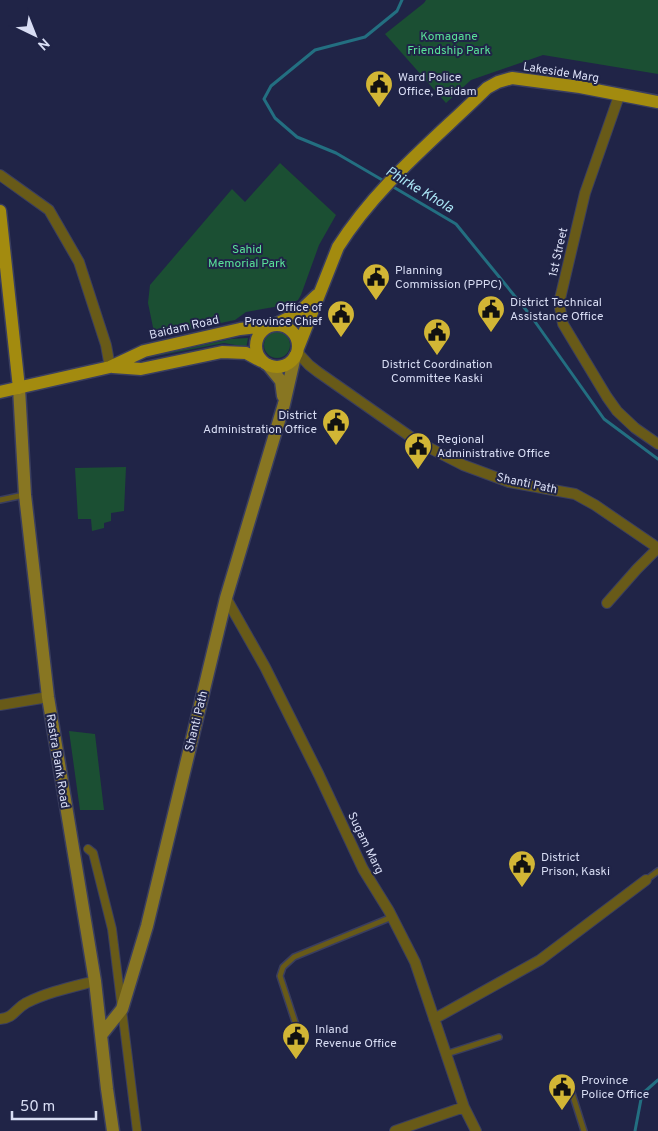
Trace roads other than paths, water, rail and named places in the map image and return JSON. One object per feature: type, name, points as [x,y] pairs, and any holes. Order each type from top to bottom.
[{"type":"main road","name":"Lakeside Marg","points":[[403,168],[487,88],[504,80],[512,78],[580,87],[658,102]]},
{"type":"main road","name":"Baidam Road","points":[[297,352],[338,247],[378,194],[403,168]]},
{"type":"main road","points":[[0,212],[19,388]]},
{"type":"main road","name":"Baidam Road","points":[[0,392],[110,366],[144,351],[240,329],[271,326],[297,314],[314,299],[323,286]]},
{"type":"main road","points":[[284,325],[292,330],[297,338],[297,352],[284,366],[273,367],[265,363],[256,350],[255,345],[259,334],[271,326],[284,325]]},
{"type":"main road","name":"Baidam Road","points":[[110,366],[141,369],[222,352],[246,353],[265,363]]},
{"type":"main road","name":"Shanti Path","points":[[102,1034],[122,1009],[147,926],[226,598],[284,404],[297,352]]},
{"type":"main road","name":"Shanti Path","points":[[265,363],[281,382],[284,404]]},
{"type":"main road","name":"Rastra Bank Road","points":[[19,388],[25,495],[48,697],[95,981],[102,1034],[106,1089],[113,1131]]},
{"type":"street","name":"1st Street","points":[[619,96],[585,193],[559,302],[563,324],[607,397],[617,411],[635,428],[658,444]]},
{"type":"street","points":[[0,175],[49,210],[80,262],[106,345],[110,366]]},
{"type":"street","name":"Shanti Path","points":[[297,352],[318,372],[418,442],[464,465],[509,482],[575,494],[595,505],[658,548]]},
{"type":"street","points":[[607,604],[658,548]]},
{"type":"street","name":"Sugam Marg","points":[[226,598],[320,775],[363,869],[392,917],[415,962],[464,1106],[476,1131]]},
{"type":"street","points":[[0,704],[48,697]]},
{"type":"street","points":[[88,849],[93,853],[112,929],[137,1131]]},
{"type":"street","points":[[434,1019],[540,960],[646,880]]},
{"type":"street","points":[[0,1019],[9,1018],[24,1004],[47,994],[95,981]]},
{"type":"street","points":[[395,1131],[464,1106]]},
{"type":"lane","points":[[0,500],[25,495]]},
{"type":"lane","points":[[646,880],[658,871]]},
{"type":"lane","points":[[296,1028],[280,976],[283,966],[294,957],[392,917]]},
{"type":"lane","points":[[446,1054],[499,1037]]},
{"type":"lane","points":[[572,1093],[584,1131]]},
{"type":"waterway","name":"Phirke Khola","points":[[384,181],[336,153],[297,137],[275,118],[264,99],[271,86],[315,50],[365,37],[397,11],[402,0]]},
{"type":"waterway","name":"Phirke Khola","points":[[390,185],[456,224],[531,316],[604,419],[658,459]]},
{"type":"waterway","name":"Phirke Khola","points":[[635,1131],[642,1094],[658,1080]]},
{"type":"place","name":"Ward Police Office, Baidam","points":[[379,108]]},
{"type":"place","name":"Planning Commission (PPPC)","points":[[376,301]]},
{"type":"place","name":"District Technical Assistance Office","points":[[491,333]]},
{"type":"place","name":"Office of Province Chief","points":[[341,338]]},
{"type":"place","name":"District Coordination Committee Kaski","points":[[437,356]]},
{"type":"place","name":"District Administration Office","points":[[336,446]]},
{"type":"place","name":"Regional Administrative Office","points":[[418,470]]},
{"type":"place","name":"District Prison, Kaski","points":[[522,888]]},
{"type":"place","name":"Inland Revenue Office","points":[[296,1060]]},
{"type":"place","name":"Province Police Office","points":[[562,1111]]},
{"type":"park label","name":"Komagane Friendship Park","points":[[449,43]]},
{"type":"park label","name":"Sahid Memorial Park","points":[[247,256]]}]
